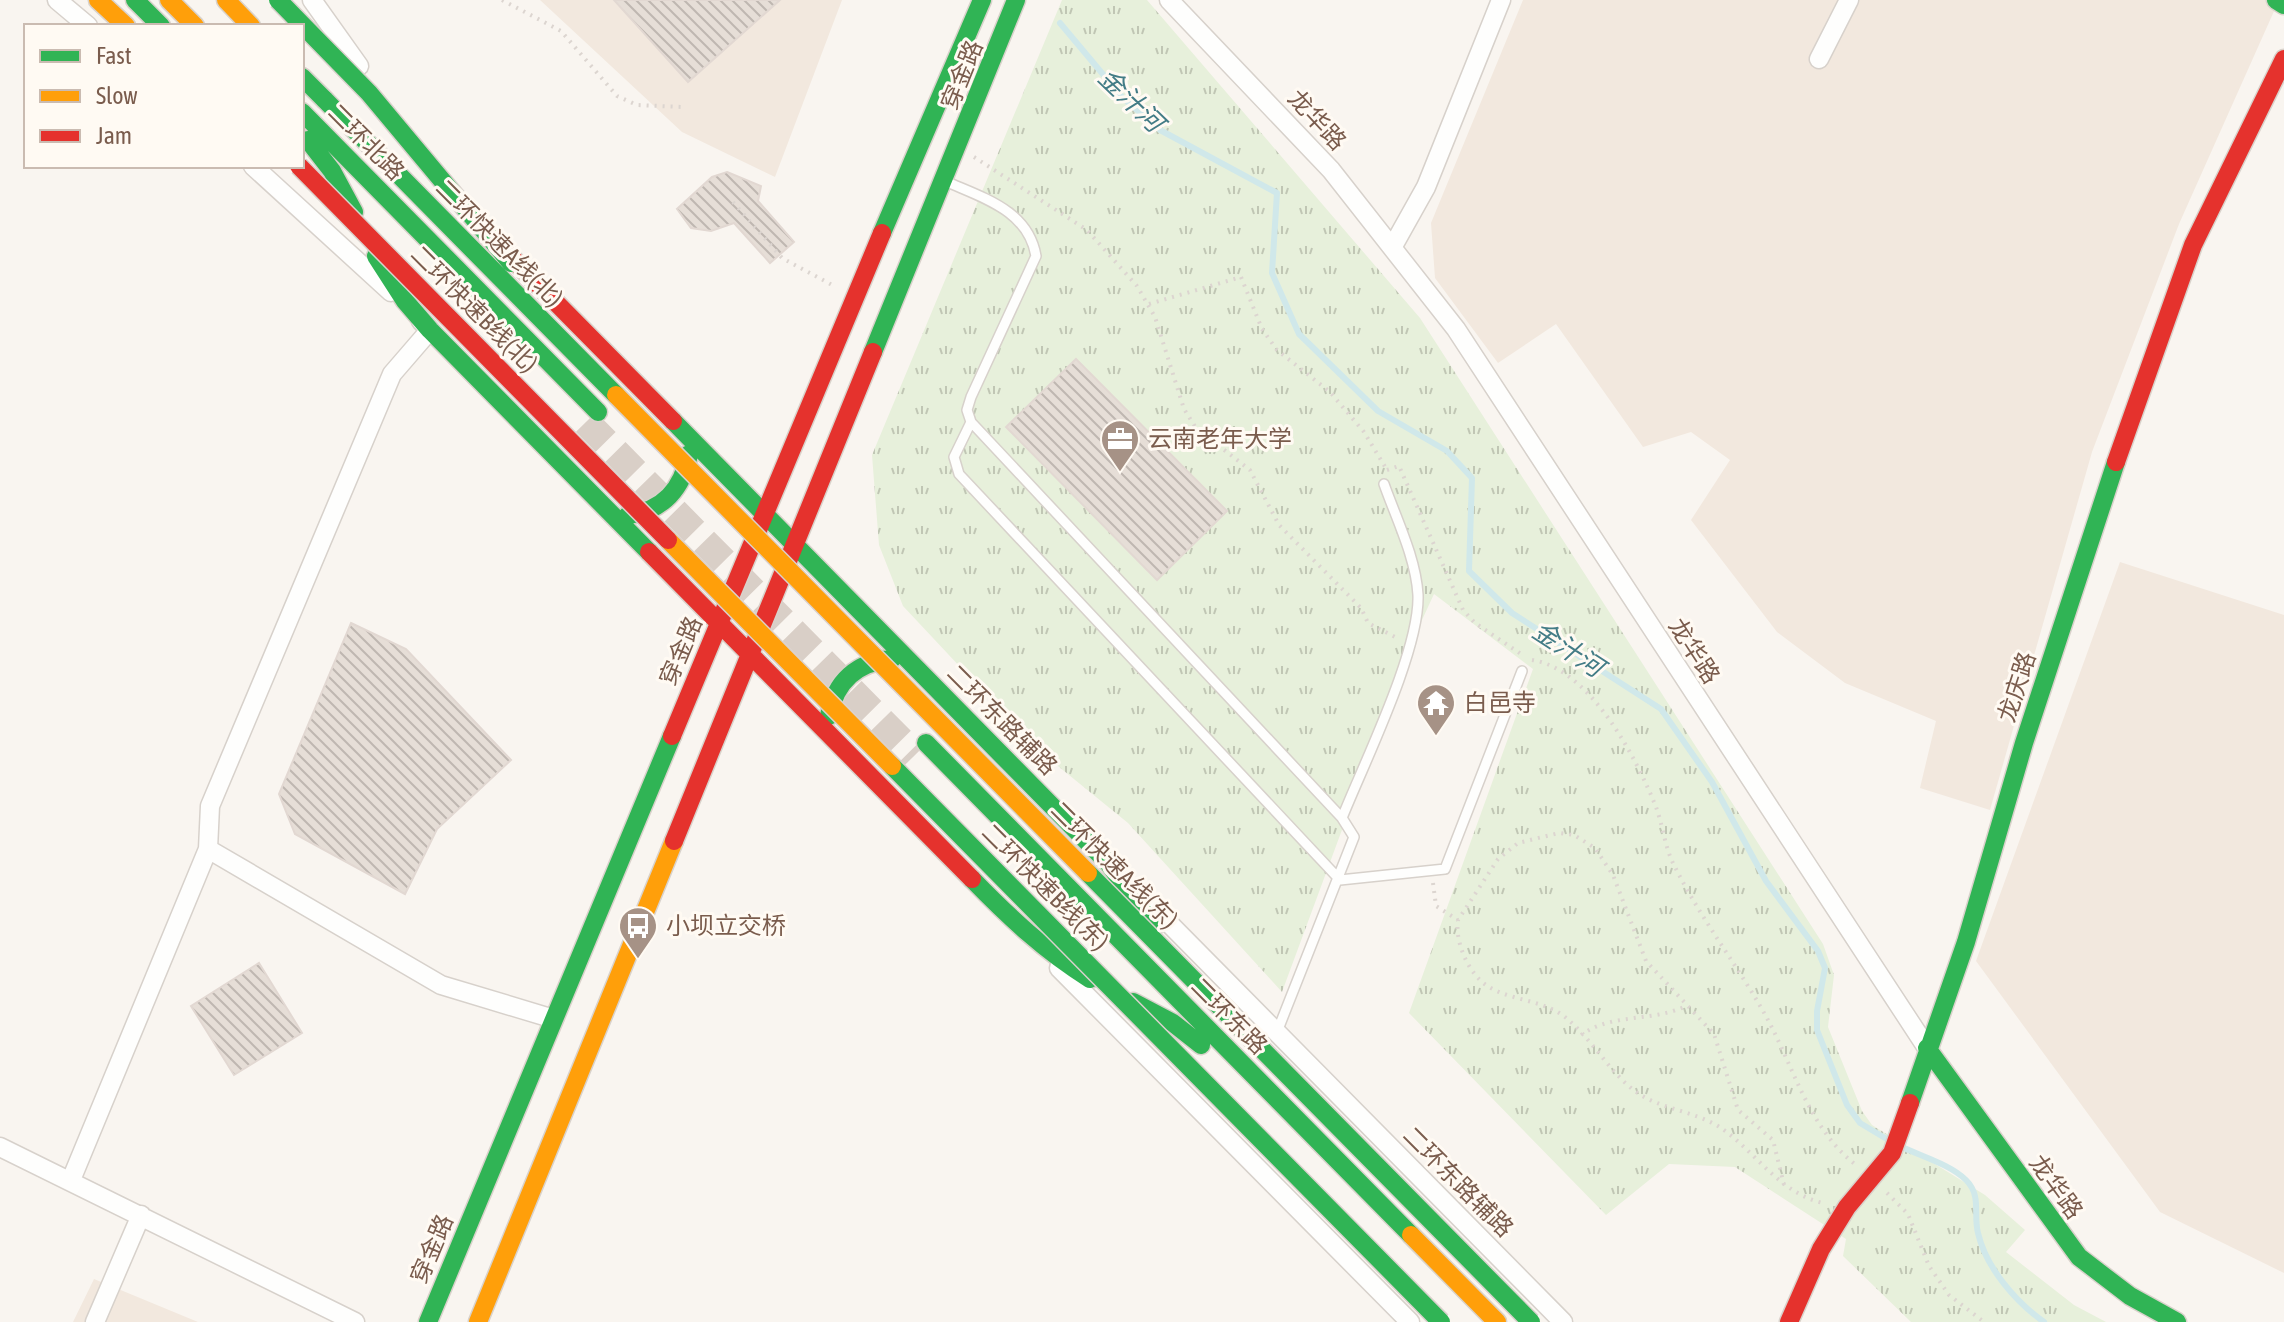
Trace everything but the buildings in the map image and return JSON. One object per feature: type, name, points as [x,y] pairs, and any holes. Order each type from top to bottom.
[{"type":"main road","points":[[98,0],[124,24]]},
{"type":"main road","points":[[135,0],[159,24]]},
{"type":"main road","points":[[169,0],[193,24]]},
{"type":"main road","points":[[192,0],[215,24]]},
{"type":"main road","points":[[226,0],[249,24]]},
{"type":"main road","points":[[278,0],[302,24]]},
{"type":"main road","points":[[289,0],[663,443]]},
{"type":"main road","name":"穿金路","points":[[428,1322],[854,298],[982,0]]},
{"type":"main road","name":"穿金路","points":[[478,1322],[945,181],[1016,0]]},
{"type":"main road","points":[[2276,0],[2284,5]]},
{"type":"main road","points":[[304,26],[351,74]]},
{"type":"main road","name":"龙庆路","points":[[1789,1322],[1821,1249],[1847,1207],[1892,1153],[1966,942],[2024,743],[2167,315],[2193,245],[2284,59]]},
{"type":"main road","name":"二环快速A线(北)","points":[[304,79],[663,443]]},
{"type":"main road","points":[[310,134],[390,280],[430,330],[1015,923],[1064,963],[1206,1038]]},
{"type":"main road","name":"二环东路辅路","points":[[310,134],[345,148],[450,208],[510,256],[1094,848]]},
{"type":"main road","name":"二环北路","points":[[310,134],[592,417]]},
{"type":"main road","points":[[283,168],[436,304]]},
{"type":"main road","name":"二环快速B线(北)","points":[[301,168],[615,485]]},
{"type":"main road","points":[[598,500],[619,514],[629,515],[649,512],[667,500],[680,483],[688,463],[687,443],[678,426]]},
{"type":"main road","name":"二环快速A线(东)","points":[[663,443],[1531,1322]]},
{"type":"main road","name":"二环快速B线(东)","points":[[615,485],[1441,1322]]},
{"type":"main road","points":[[843,749],[831,728],[829,707],[837,688],[852,672],[871,662],[892,659],[903,661],[922,674]]},
{"type":"main road","name":"二环东路","points":[[920,749],[1206,1038],[1497,1322]]},
{"type":"main road","points":[[1094,848],[1138,901],[1206,1038]]},
{"type":"main road","name":"二环东路","points":[[1206,1038],[1475,1322]]},
{"type":"main road","name":"龙华路","points":[[1927,1048],[2079,1257],[2130,1296],[2177,1322]]},
{"type":"street","points":[[57,0],[86,24]]},
{"type":"street","points":[[312,0],[438,172],[510,256]]},
{"type":"street","name":"龙华路","points":[[1169,0],[1321,159],[1456,329],[1927,1048]]},
{"type":"street","points":[[1393,246],[1426,187],[1501,0]]},
{"type":"street","points":[[1819,59],[1849,0]]},
{"type":"street","points":[[71,1180],[208,849],[210,806],[392,374],[430,330],[255,168]]},
{"type":"street","name":"二环东路辅路","points":[[1094,848],[1563,1322]]},
{"type":"street","points":[[208,849],[441,985],[554,1019]]},
{"type":"street","points":[[1015,923],[1410,1322]]},
{"type":"street","points":[[0,1147],[355,1322]]},
{"type":"street","points":[[95,1322],[141,1215]]},
{"type":"lane","points":[[945,181],[1001,206],[1018,218],[1033,239],[1036,256],[971,397],[967,410],[971,422],[1342,818],[1354,837],[1340,880],[1277,1032]]},
{"type":"lane","points":[[971,422],[954,457],[959,474],[1340,880]]},
{"type":"lane","points":[[1342,818],[1411,645],[1418,593],[1408,549],[1384,484]]},
{"type":"lane","points":[[1340,880],[1445,869],[1522,671]]},
{"type":"path","points":[[502,0],[561,31],[617,96],[637,105],[682,107]]},
{"type":"path","points":[[958,148],[1007,175],[1087,230],[1149,304],[1184,409],[1196,428],[1250,470],[1279,525],[1361,608],[1368,623],[1411,645]]},
{"type":"path","points":[[733,202],[782,258],[854,298]]},
{"type":"path","points":[[1149,304],[1241,277],[1269,339],[1330,392],[1364,432],[1387,470],[1384,484]]},
{"type":"path","points":[[1387,470],[1399,466],[1469,617],[1529,659],[1548,662],[1601,705],[1631,752],[1657,809],[1673,864],[1765,1013],[1820,1127],[1837,1150],[1872,1178],[1908,1214],[1929,1266],[1949,1295],[1984,1322]]},
{"type":"path","points":[[1784,1185],[1773,1140],[1738,1110],[1714,1034],[1646,961],[1604,857],[1585,840],[1574,835],[1547,833],[1507,850],[1458,920],[1456,934],[1460,946],[1479,979],[1492,988],[1555,1011],[1636,1092],[1723,1129],[1784,1185],[1806,1198],[1847,1207]]},
{"type":"path","points":[[1432,870],[1436,906],[1458,920]]},
{"type":"path","points":[[1581,1035],[1597,1023],[1666,1016],[1688,1005]]},
{"type":"shaded area","points":[[540,0],[842,0],[775,177],[682,132]]},
{"type":"shaded area","points":[[1523,0],[2279,0],[2179,224],[2092,452],[1990,810],[1920,788],[1936,721],[1845,683],[1777,632],[1691,520],[1730,460],[1691,432],[1643,447],[1556,324],[1498,363],[1435,278],[1431,223]]},
{"type":"shaded area","points":[[2120,562],[2284,615],[2284,1273],[2160,1212],[1976,961]]},
{"type":"shaded area","points":[[94,1279],[198,1322],[73,1322]]},
{"type":"green space","points":[[1062,0],[1147,0],[1420,318],[1823,944],[1834,975],[1828,1027],[1862,1111],[1872,1125],[1985,1195],[2025,1230],[2006,1252],[2074,1305],[2106,1322],[1911,1322],[1843,1256],[1846,1239],[1735,1167],[1669,1164],[1606,1215],[1409,1013],[1533,669],[1434,594],[1410,646],[1282,992],[1128,823],[1037,749],[903,606],[879,545],[872,455]]},
{"type":"waterway","name":"金汁河","points":[[1060,23],[1122,97],[1160,130],[1277,193],[1272,273],[1299,334],[1378,411],[1447,451],[1472,478],[1469,571],[1512,613],[1661,709],[1712,782],[1766,881],[1818,951],[1825,968],[1817,1011],[1817,1030],[1847,1105],[1860,1123],[1890,1141]]},
{"type":"waterway","name":"金汁河","points":[[1900,1146],[1959,1174],[1971,1186],[1976,1199],[1978,1233],[1988,1259],[2013,1294],[2044,1322]]},
{"type":"tunnel","points":[[586,422],[915,755]]},
{"type":"traffic: fast","points":[[135,0],[159,24]]},
{"type":"traffic: fast","points":[[278,0],[301,24]]},
{"type":"traffic: fast","points":[[882,233],[982,0]]},
{"type":"traffic: fast","points":[[873,352],[1016,0]]},
{"type":"traffic: fast","points":[[2276,0],[2284,5]]},
{"type":"traffic: fast","points":[[304,27],[369,93],[511,263]]},
{"type":"traffic: fast","points":[[304,79],[325,100]]},
{"type":"traffic: fast","points":[[325,100],[616,395]]},
{"type":"traffic: fast","points":[[304,114],[598,412]]},
{"type":"traffic: fast","points":[[308,140],[332,171],[354,212]]},
{"type":"traffic: fast","points":[[376,256],[405,301],[430,330],[649,552]]},
{"type":"traffic: fast","points":[[673,421],[1109,864],[1154,927]]},
{"type":"traffic: fast","points":[[628,515],[651,509],[669,496],[682,477],[689,454]]},
{"type":"traffic: fast","points":[[1910,1103],[1966,942],[2024,743],[2116,462]]},
{"type":"traffic: fast","points":[[829,716],[842,683],[868,664],[892,659]]},
{"type":"traffic: fast","points":[[428,1322],[672,736]]},
{"type":"traffic: fast","points":[[926,743],[1411,1235]]},
{"type":"traffic: fast","points":[[892,766],[1441,1322]]},
{"type":"traffic: fast","points":[[1088,873],[1531,1322]]},
{"type":"traffic: fast","points":[[972,879],[1028,933],[1090,979]]},
{"type":"traffic: fast","points":[[1133,1002],[1173,1023],[1201,1045]]},
{"type":"traffic: fast","points":[[1927,1048],[2079,1257],[2130,1296],[2177,1322]]},
{"type":"traffic: slow","points":[[98,0],[124,24]]},
{"type":"traffic: slow","points":[[169,0],[193,24]]},
{"type":"traffic: slow","points":[[226,0],[249,24]]},
{"type":"traffic: slow","points":[[616,395],[1088,873]]},
{"type":"traffic: slow","points":[[668,540],[892,766]]},
{"type":"traffic: slow","points":[[478,1322],[674,841]]},
{"type":"traffic: slow","points":[[1411,1235],[1497,1322]]},
{"type":"traffic: jam","points":[[2116,462],[2193,245],[2284,59]]},
{"type":"traffic: jam","points":[[301,168],[668,540]]},
{"type":"traffic: jam","points":[[672,736],[882,233]]},
{"type":"traffic: jam","points":[[502,248],[673,421]]},
{"type":"traffic: jam","points":[[674,841],[873,352]]},
{"type":"traffic: jam","points":[[649,552],[972,879]]},
{"type":"traffic: jam","points":[[1789,1322],[1821,1249],[1847,1207],[1892,1153],[1910,1103]]},
{"type":"place","name":"云南老年大学","points":[[1120,473]]},
{"type":"place","name":"白邑寺","points":[[1436,737]]},
{"type":"place","name":"小坝立交桥","points":[[638,960]]}]
